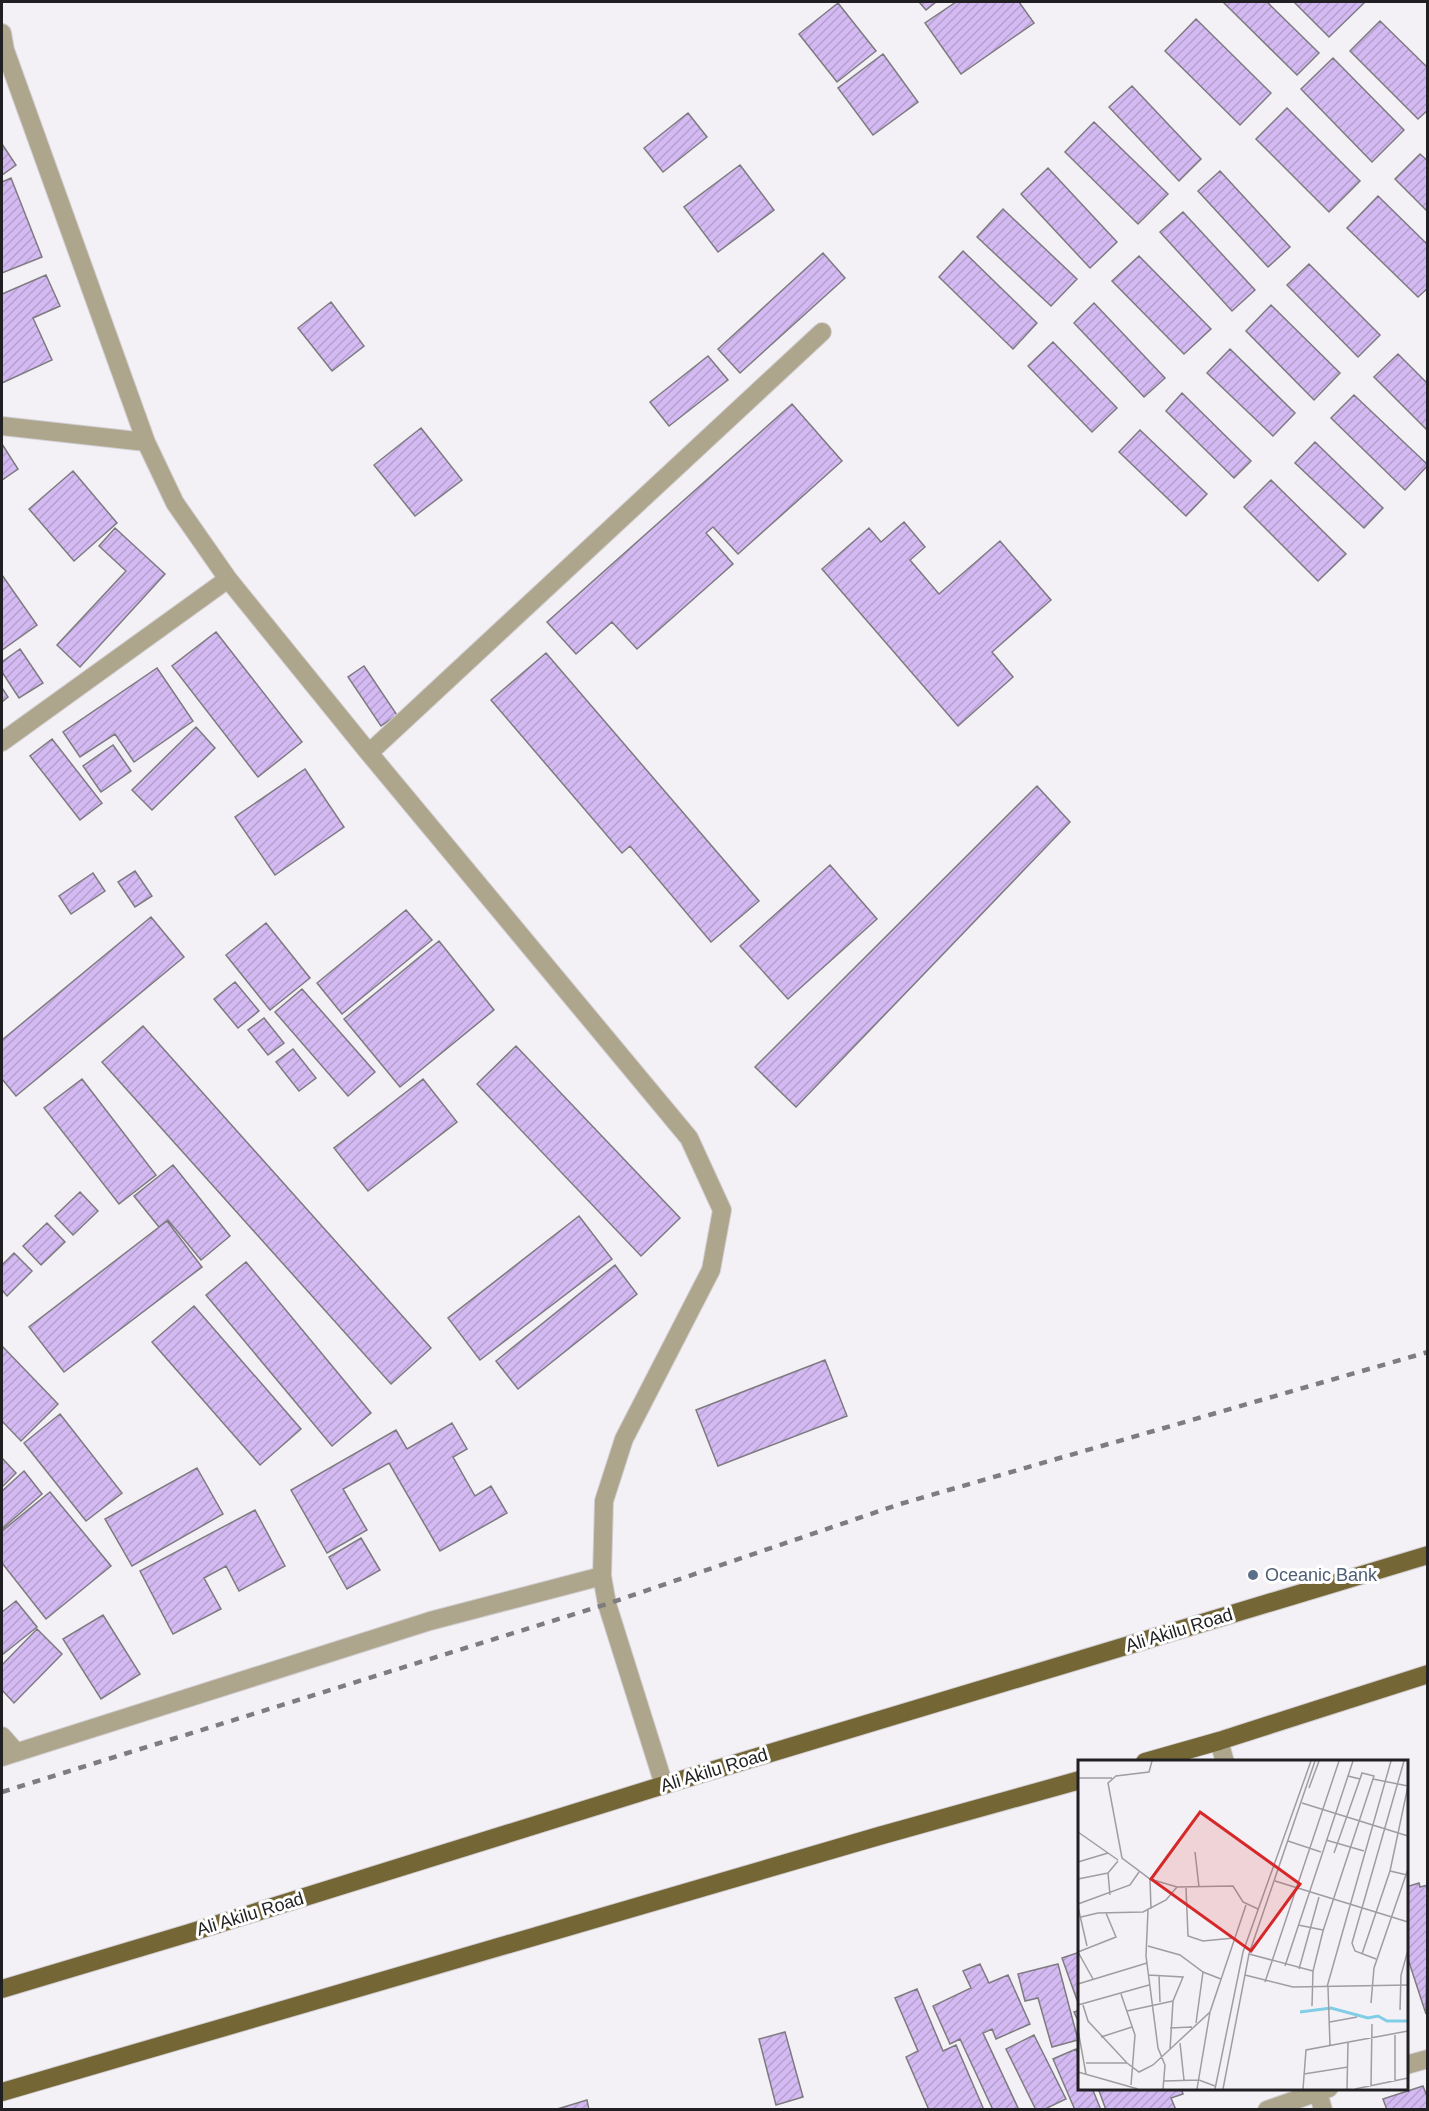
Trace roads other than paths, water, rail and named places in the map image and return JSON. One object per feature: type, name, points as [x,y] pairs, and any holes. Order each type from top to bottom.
[{"type":"main road","name":"Ali Akilu Road","points":[[2,1989],[664,1785],[1428,1555]]},
{"type":"main road","points":[[1149,1760],[1219,1741],[1428,1674]]},
{"type":"main road","points":[[2,2092],[868,1839],[1078,1781]]},
{"type":"street","points":[[2,33],[5,50],[146,442],[175,503],[228,579],[369,753],[689,1138],[722,1210],[711,1270],[624,1439],[604,1501],[602,1576],[607,1604],[664,1785]]},
{"type":"street","points":[[369,753],[822,332]]},
{"type":"street","points":[[2,426],[146,442]]},
{"type":"street","points":[[2,742],[228,579]]},
{"type":"street","points":[[2,1736],[9,1755],[430,1621],[602,1576]]},
{"type":"street","points":[[1219,1741],[1225,1760]]},
{"type":"street","points":[[1408,2065],[1428,2059]]},
{"type":"street","points":[[1267,2109],[1322,2095]]},
{"type":"railway","points":[[2,1792],[607,1604],[900,1504],[1428,1352]]},
{"type":"place","name":"Oceanic Bank","points":[[1253,1575]]}]
